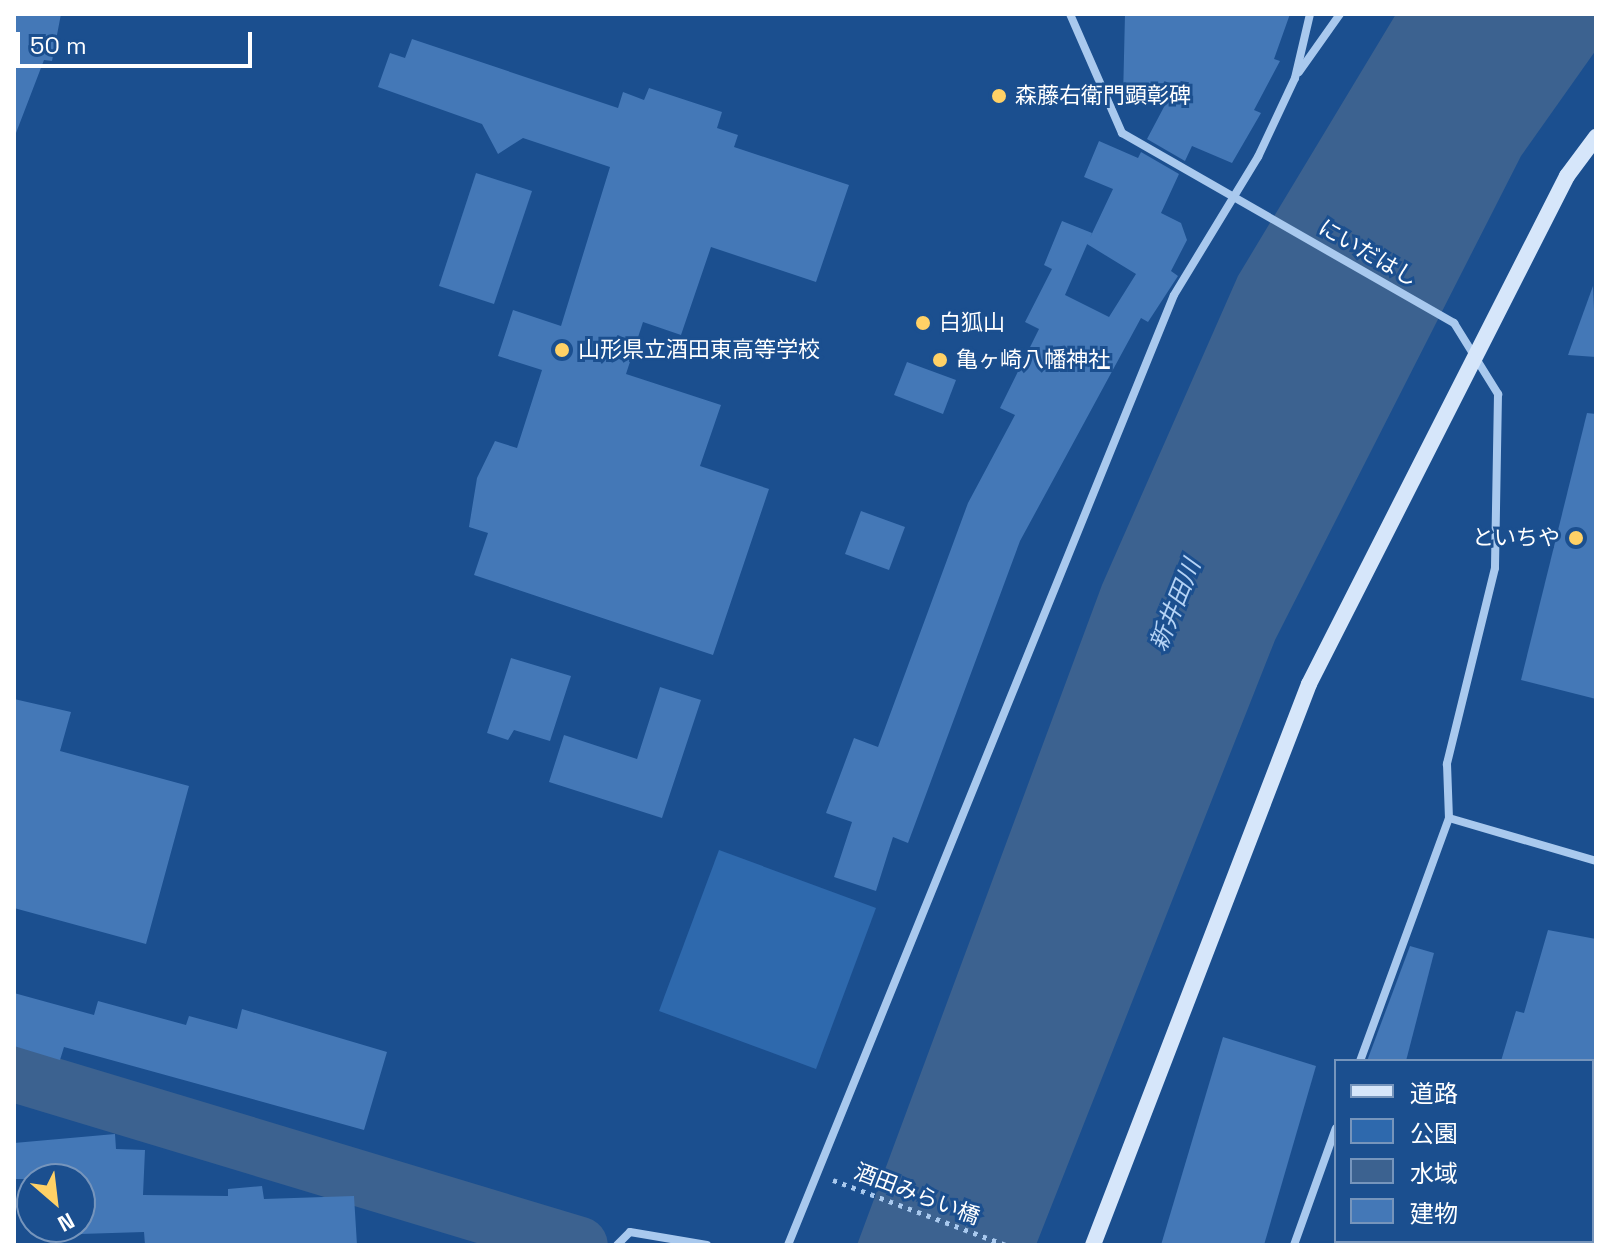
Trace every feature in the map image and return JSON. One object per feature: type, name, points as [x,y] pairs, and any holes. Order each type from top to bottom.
[{"type":"street","name":"にいだはし","points":[[1070,14],[1122,133],[1454,323],[1479,355]]},
{"type":"street","points":[[1295,78],[1310,14]]},
{"type":"street","points":[[788,1245],[1174,295],[1232,197],[1295,78],[1340,14]]},
{"type":"street","points":[[1093,1245],[1309,684],[1479,355],[1567,176],[1596,137]]},
{"type":"street","points":[[1361,1059],[1449,818],[1447,764],[1495,568],[1498,394],[1479,355]]},
{"type":"street","points":[[1449,818],[1596,861]]},
{"type":"street","points":[[1294,1245],[1334,1134]]},
{"type":"street","points":[[617,1245],[630,1232],[707,1245]]},
{"type":"path","name":"酒田みらい橋","points":[[817,1174],[1006,1245]]},
{"type":"green space","points":[[719,850],[876,908],[816,1069],[659,1011]]},
{"type":"water","name":"新井田川","points":[[1396,14],[1596,14],[1596,50],[1521,156],[1275,640],[1036,1245],[857,1245],[1102,585],[1238,276]]},
{"type":"building","points":[[14,14],[61,14],[52,61],[44,60],[16,133]]},
{"type":"building","points":[[1125,14],[1290,14],[1274,59],[1280,61],[1254,110],[1261,113],[1232,163],[1192,146],[1185,161],[1147,139],[1165,105],[1123,98]]},
{"type":"building","name":"山形県立酒田東高等学校","points":[[412,39],[618,108],[623,92],[644,100],[649,88],[722,112],[717,128],[738,135],[734,147],[849,185],[816,282],[711,247],[681,335],[643,322],[626,374],[721,405],[700,466],[769,489],[713,655],[474,575],[488,533],[469,527],[477,478],[495,441],[517,448],[542,370],[498,356],[513,310],[561,326],[610,167],[523,138],[498,154],[482,124],[378,87],[390,53],[405,58]]},
{"type":"building","points":[[1099,141],[1138,158],[1141,152],[1179,174],[1161,213],[1181,223],[1187,240],[1171,271],[1178,276],[1148,322],[1141,318],[1020,541],[908,843],[893,837],[876,891],[834,877],[852,822],[826,813],[854,738],[878,747],[968,503],[1015,415],[1000,408],[1039,329],[1025,322],[1052,269],[1044,265],[1062,221],[1092,233],[1090,238],[1113,189],[1084,177]],"holes":[[[1087,244],[1136,274],[1109,317],[1065,295]]]},
{"type":"building","points":[[476,173],[532,191],[494,304],[439,286]]},
{"type":"building","points":[[1593,286],[1596,357],[1568,355]]},
{"type":"building","points":[[907,362],[956,380],[943,414],[894,395]]},
{"type":"building","name":"といちや","points":[[1587,413],[1596,414],[1596,699],[1521,680]]},
{"type":"building","points":[[861,511],[905,527],[889,570],[845,554]]},
{"type":"building","points":[[511,658],[571,676],[550,741],[514,730],[508,740],[487,733]]},
{"type":"building","points":[[660,687],[701,700],[662,818],[549,782],[564,735],[637,759]]},
{"type":"building","points":[[14,699],[71,712],[60,751],[189,786],[146,944],[14,908]]},
{"type":"building","points":[[1548,930],[1596,939],[1596,1060],[1502,1059],[1516,1011],[1524,1013]]},
{"type":"building","points":[[1410,946],[1434,953],[1407,1059],[1368,1059]]},
{"type":"building","points":[[14,993],[94,1015],[98,1001],[186,1025],[189,1016],[237,1029],[242,1009],[387,1052],[364,1130],[64,1047],[60,1060],[14,1046]]},
{"type":"building","points":[[1223,1037],[1316,1066],[1264,1245],[1161,1245]]},
{"type":"building","points":[[115,1134],[116,1149],[145,1150],[143,1195],[228,1196],[228,1189],[262,1186],[264,1199],[354,1196],[357,1245],[145,1245],[144,1232],[96,1234],[96,1163],[16,1163],[14,1179],[14,1143]]},
{"type":"waterway","points":[[14,1074],[580,1245]]},
{"type":"place","name":"森藤右衛門顕彰碑","points":[[999,96]]},
{"type":"place","name":"白狐山","points":[[923,323]]},
{"type":"place","name":"山形県立酒田東高等学校","points":[[562,350]]},
{"type":"place","name":"亀ヶ崎八幡神社","points":[[940,360]]},
{"type":"place","name":"といちや","points":[[1576,538]]}]
